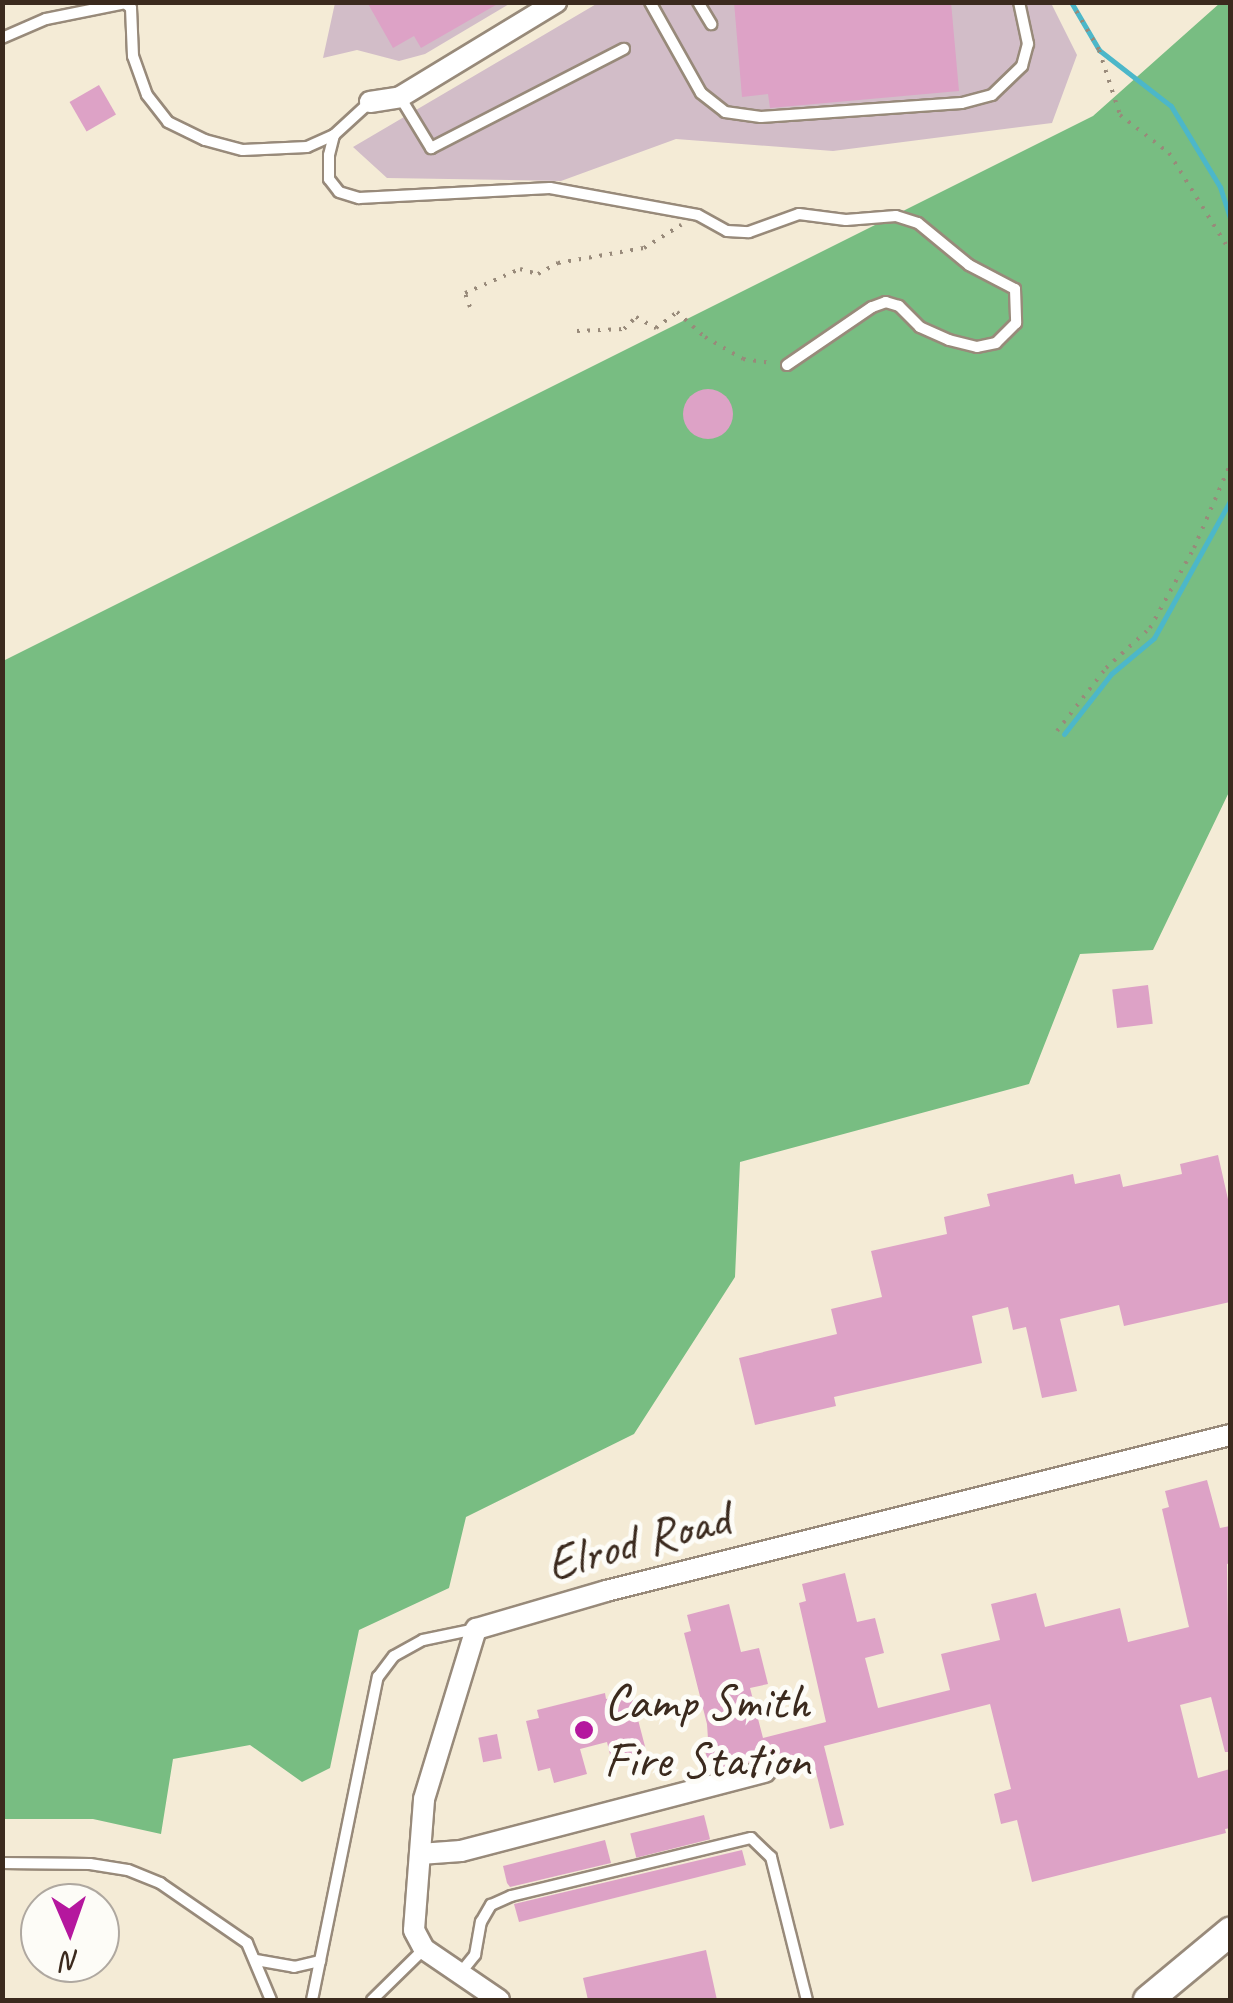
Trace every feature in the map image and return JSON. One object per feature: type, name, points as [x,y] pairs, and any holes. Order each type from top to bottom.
[{"type":"street","points":[[370,102],[400,97],[556,2]]},
{"type":"street","name":"Elrod Road","points":[[476,1628],[606,1591],[1230,1434]]},
{"type":"street","points":[[476,1628],[424,1798],[414,1930],[424,1949],[462,1971],[499,2000]]},
{"type":"street","points":[[420,1854],[462,1851],[766,1772]]},
{"type":"street","points":[[1148,2000],[1230,1932]]},
{"type":"lane","points":[[666,2],[652,6],[702,92],[725,112],[761,117],[962,103],[992,94],[1022,66],[1028,44],[1018,2]]},
{"type":"lane","points":[[698,2],[711,24]]},
{"type":"lane","points":[[2,38],[46,20],[125,3],[132,8],[134,56],[147,95],[168,122],[205,140],[242,150],[306,147],[334,134],[370,102]]},
{"type":"lane","points":[[400,97],[431,148],[624,49]]},
{"type":"lane","points":[[334,134],[329,179],[339,192],[360,198],[550,188],[698,215],[727,231],[750,232],[799,214],[846,220],[896,216],[918,222],[968,265],[1014,288],[1016,322],[996,342],[978,347],[949,340],[920,327],[899,306],[886,302],[872,307],[787,365]]},
{"type":"lane","points":[[312,2000],[378,1678],[394,1656],[424,1640],[476,1628]]},
{"type":"lane","points":[[462,1971],[475,1955],[481,1922],[491,1905],[511,1896],[751,1838],[771,1857],[807,2000]]},
{"type":"lane","points":[[2,1863],[90,1864],[128,1870],[160,1883],[247,1942],[271,2000]]},
{"type":"lane","points":[[372,2000],[424,1949]]},
{"type":"lane","points":[[256,1960],[294,1967],[320,1961]]},
{"type":"path","points":[[1071,2],[1099,50],[1120,115],[1169,153],[1230,251]]},
{"type":"path","points":[[470,307],[465,293],[520,269],[538,274],[558,263],[644,248],[698,215]]},
{"type":"path","points":[[577,331],[624,329],[636,317],[656,328],[677,312],[704,337],[744,359],[787,365]]},
{"type":"path","points":[[1057,731],[1106,668],[1150,628],[1194,548],[1230,465]]},
{"type":"shaded area","points":[[335,3],[511,3],[425,54],[399,61],[357,50],[323,58]]},
{"type":"shaded area","points":[[598,3],[1051,3],[1077,55],[1052,123],[833,151],[676,139],[561,181],[387,178],[353,147]]},
{"type":"green space","points":[[1220,3],[1230,3],[1230,790],[1153,950],[1080,954],[1029,1084],[740,1162],[735,1277],[634,1434],[466,1517],[449,1588],[359,1630],[330,1768],[302,1782],[250,1745],[173,1759],[161,1834],[93,1819],[3,1819],[3,661],[1093,116]]},
{"type":"building","points":[[367,2],[501,2],[421,48],[414,36],[393,48]]},
{"type":"building","points":[[734,2],[951,2],[959,91],[770,108],[768,94],[742,97]]},
{"type":"building","points":[[99,85],[116,114],[87,131],[70,102]]},
{"type":"building","points":[[708,389],[725,397],[733,414],[725,431],[708,439],[691,431],[683,414],[691,397]]},
{"type":"building","points":[[1148,985],[1153,1024],[1117,1028],[1112,989]]},
{"type":"building","points":[[1218,1155],[1230,1208],[1230,1302],[1124,1326],[1119,1305],[1060,1319],[1077,1391],[1042,1398],[1026,1327],[1013,1330],[1008,1307],[972,1316],[982,1363],[834,1397],[836,1406],[755,1425],[739,1358],[837,1334],[831,1309],[882,1297],[871,1251],[947,1234],[944,1217],[990,1206],[987,1194],[1073,1174],[1075,1184],[1120,1174],[1123,1187],[1182,1174],[1180,1164]]},
{"type":"building","points":[[1207,1480],[1220,1528],[1230,1526],[1230,1752],[1225,1752],[1211,1697],[1180,1705],[1198,1778],[1230,1769],[1230,1828],[1225,1829],[1226,1833],[1032,1882],[1017,1820],[1001,1824],[994,1794],[1011,1789],[990,1704],[824,1746],[844,1825],[830,1829],[813,1760],[783,1767],[781,1759],[763,1759],[716,1771],[712,1757],[707,1758],[702,1740],[708,1739],[707,1724],[684,1633],[691,1631],[687,1615],[729,1604],[741,1652],[759,1648],[768,1684],[750,1688],[763,1738],[826,1722],[799,1603],[806,1601],[802,1584],[845,1573],[857,1622],[875,1618],[884,1653],[865,1658],[878,1708],[950,1690],[941,1654],[1000,1640],[991,1604],[1036,1593],[1045,1627],[1120,1608],[1128,1642],[1189,1627],[1162,1509],[1169,1507],[1165,1491]]},
{"type":"building","name":"Camp Smith Fire Station","points":[[605,1693],[606,1699],[631,1693],[647,1754],[612,1763],[607,1742],[580,1749],[587,1774],[554,1783],[550,1768],[538,1771],[526,1721],[539,1718],[537,1710]]},
{"type":"building","points":[[497,1734],[502,1759],[483,1762],[478,1738]]},
{"type":"building","points":[[704,1815],[710,1839],[636,1858],[630,1833]]},
{"type":"building","points":[[605,1840],[611,1863],[510,1887],[507,1883],[503,1866]]},
{"type":"building","points":[[742,1850],[746,1865],[519,1922],[514,1904]]},
{"type":"building","points":[[706,1950],[717,2000],[588,2000],[583,1978]]},
{"type":"waterway","points":[[1071,2],[1099,50],[1171,106],[1220,187],[1230,218]]},
{"type":"waterway","points":[[1064,734],[1111,674],[1154,638],[1230,501]]},
{"type":"place","name":"Camp Smith Fire Station","points":[[584,1730]]}]
